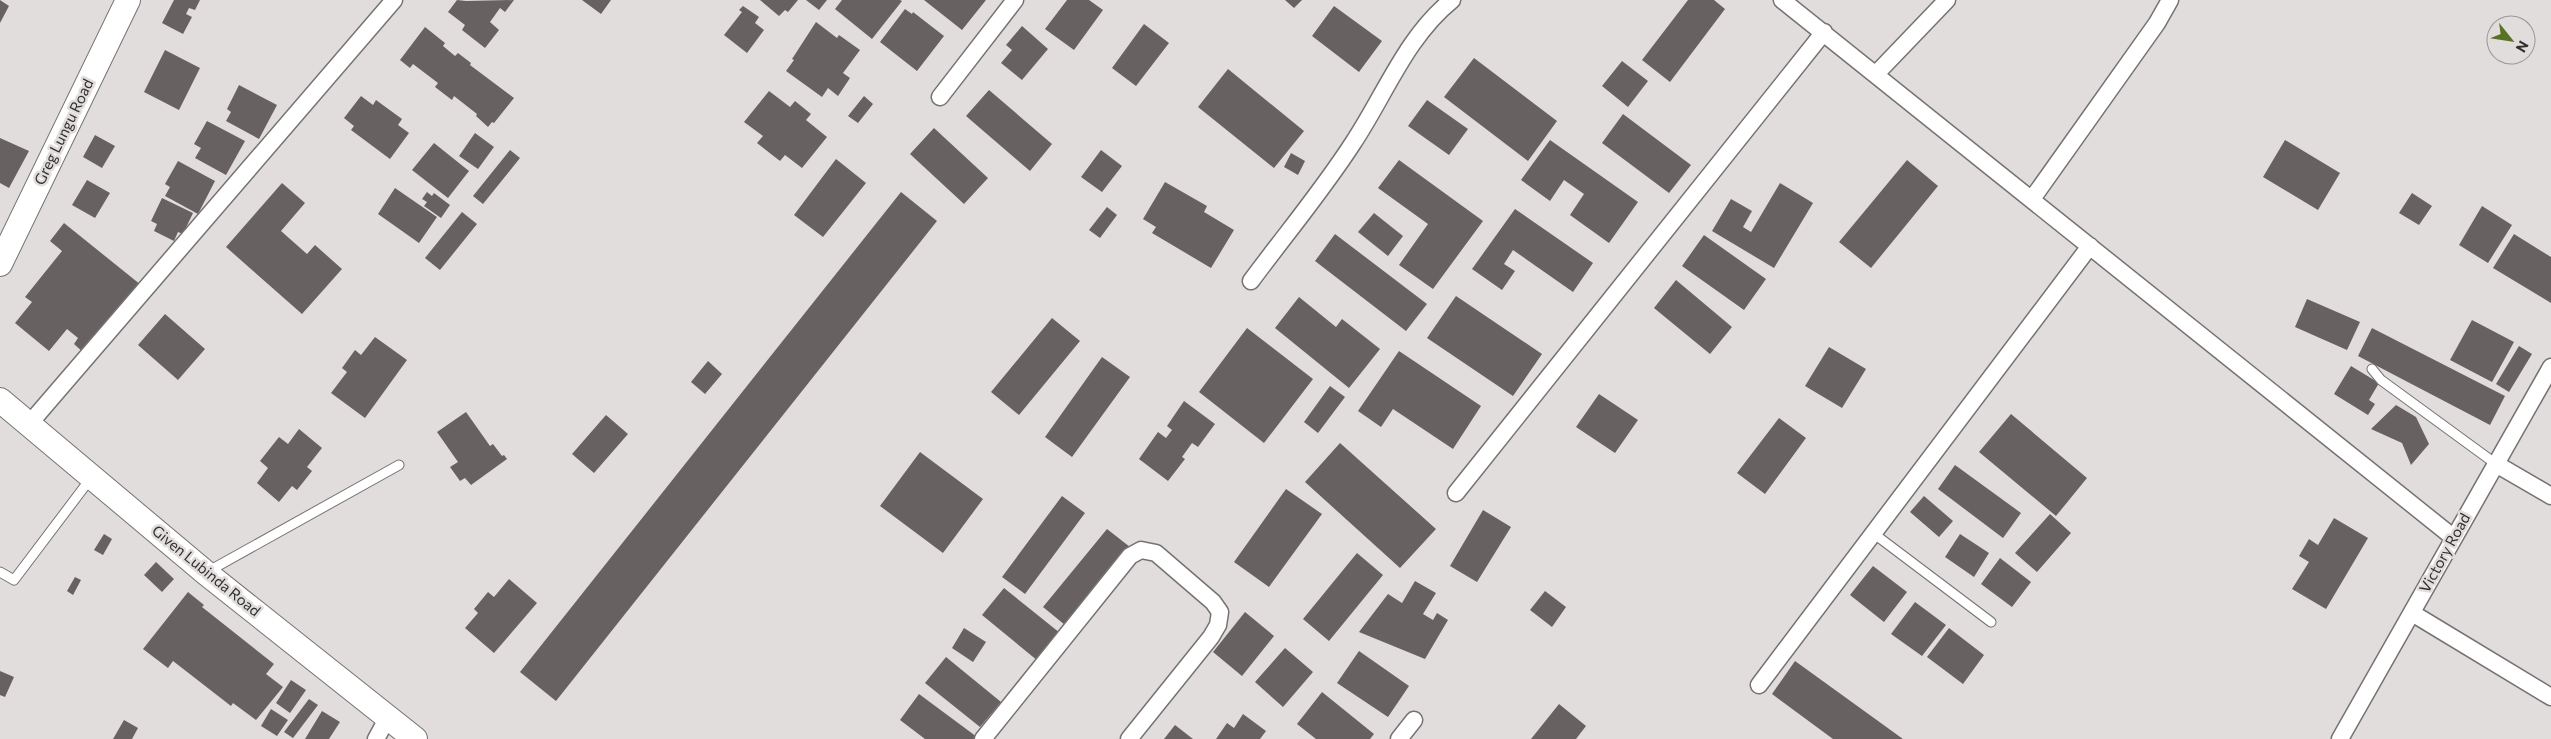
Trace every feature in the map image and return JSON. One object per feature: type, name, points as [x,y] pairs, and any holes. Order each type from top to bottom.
[{"type":"street","name":"Greg Lungu Road","points":[[0,264],[128,0]]},
{"type":"street","points":[[30,423],[394,0]]},
{"type":"street","points":[[940,98],[1015,0]]},
{"type":"street","points":[[1251,281],[1353,144],[1381,94],[1430,22],[1452,0]]},
{"type":"street","points":[[1782,0],[2454,538]]},
{"type":"street","points":[[1876,74],[1947,0]]},
{"type":"street","points":[[2032,200],[2156,23],[2170,0]]},
{"type":"street","points":[[1456,493],[1824,32]]},
{"type":"street","points":[[1759,686],[2090,246]]},
{"type":"street","name":"Victory Road","points":[[2340,739],[2551,367]]},
{"type":"street","name":"Given Lubinda Road","points":[[0,400],[30,423],[206,573],[415,739]]},
{"type":"street","points":[[2496,464],[2551,496]]},
{"type":"street","points":[[983,739],[1126,561],[1141,550],[1156,553],[1213,602],[1220,612],[1218,625],[1212,637],[1129,739]]},
{"type":"street","points":[[2412,613],[2551,697]]},
{"type":"street","points":[[376,739],[388,717]]},
{"type":"street","points":[[1399,739],[1414,720]]},
{"type":"lane","points":[[2372,369],[2381,380],[2496,464]]},
{"type":"lane","points":[[206,573],[399,465]]},
{"type":"lane","points":[[0,572],[14,580],[92,476]]},
{"type":"lane","points":[[1873,533],[1991,622]]},
{"type":"building","points":[[0,0],[9,6],[0,23]]},
{"type":"building","points":[[174,0],[200,0],[195,10],[189,8],[186,14],[192,17],[183,34],[162,23]]},
{"type":"building","points":[[457,0],[514,0],[505,12],[500,8],[490,22],[499,30],[485,48],[462,30],[465,25],[448,12]]},
{"type":"building","points":[[582,0],[611,0],[601,14]]},
{"type":"building","points":[[760,0],[798,0],[788,12],[785,10],[779,16]]},
{"type":"building","points":[[806,0],[827,0],[819,10]]},
{"type":"building","points":[[842,0],[902,1],[872,39],[835,9]]},
{"type":"building","points":[[924,0],[986,0],[962,30]]},
{"type":"building","points":[[1067,0],[1089,0],[1103,10],[1074,50],[1045,29]]},
{"type":"building","points":[[1285,0],[1302,0],[1294,8]]},
{"type":"building","points":[[1688,0],[1714,0],[1725,9],[1670,82],[1642,60]]},
{"type":"building","points":[[743,6],[759,17],[755,23],[764,30],[747,53],[724,35],[742,12],[739,10]]},
{"type":"building","points":[[1334,6],[1382,41],[1359,72],[1312,36]]},
{"type":"building","points":[[905,9],[912,14],[913,12],[944,36],[917,71],[880,42]]},
{"type":"building","points":[[816,22],[837,38],[839,35],[860,50],[843,73],[850,78],[838,96],[828,88],[822,97],[786,71]]},
{"type":"building","points":[[1144,24],[1169,43],[1136,86],[1112,68]]},
{"type":"building","points":[[1022,26],[1048,49],[1022,80],[1001,63],[1012,50],[1006,45]]},
{"type":"building","points":[[425,27],[445,43],[443,46],[455,56],[458,53],[471,63],[470,65],[514,98],[494,123],[492,122],[488,127],[476,116],[477,114],[454,96],[452,100],[435,87],[438,83],[413,64],[410,68],[400,60]]},
{"type":"building","points":[[165,50],[200,68],[179,110],[144,92]]},
{"type":"building","points":[[1474,58],[1557,121],[1528,161],[1444,97]]},
{"type":"building","points":[[1622,61],[1648,81],[1628,107],[1602,86]]},
{"type":"building","points":[[1228,69],[1304,131],[1274,168],[1198,107]]},
{"type":"building","points":[[239,85],[277,105],[259,139],[226,121],[231,112],[227,109]]},
{"type":"building","points":[[989,90],[1052,144],[1030,171],[966,116]]},
{"type":"building","points":[[769,91],[790,107],[795,101],[811,114],[806,120],[827,137],[802,168],[785,155],[780,161],[757,143],[763,136],[744,122]]},
{"type":"building","points":[[361,96],[373,105],[376,100],[402,119],[398,125],[409,133],[390,159],[351,130],[354,126],[344,118]]},
{"type":"building","points":[[864,96],[873,104],[858,123],[848,116]]},
{"type":"building","points":[[1427,100],[1468,129],[1449,155],[1408,126]]},
{"type":"building","points":[[1623,114],[1691,165],[1669,193],[1602,143]]},
{"type":"building","points":[[207,121],[245,141],[226,175],[195,158],[201,148],[194,144]]},
{"type":"building","points":[[934,128],[988,178],[964,204],[910,154]]},
{"type":"building","points":[[475,133],[494,147],[478,169],[459,156]]},
{"type":"building","points":[[95,135],[115,146],[102,168],[83,157]]},
{"type":"building","points":[[0,138],[29,151],[9,188],[0,183]]},
{"type":"building","points":[[1550,140],[1638,202],[1609,243],[1570,215],[1584,194],[1564,180],[1550,201],[1521,180]]},
{"type":"building","points":[[2285,140],[2340,173],[2318,210],[2263,177]]},
{"type":"building","points":[[434,143],[469,171],[448,198],[412,170]]},
{"type":"building","points":[[510,150],[520,158],[483,204],[473,196]]},
{"type":"building","points":[[1101,150],[1122,166],[1102,192],[1081,177]]},
{"type":"building","points":[[1291,153],[1305,161],[1298,175],[1284,167]]},
{"type":"building","points":[[836,159],[866,183],[823,237],[794,215]]},
{"type":"building","points":[[1399,160],[1483,221],[1433,289],[1399,265],[1428,224],[1378,188]]},
{"type":"building","points":[[1907,160],[1938,186],[1871,268],[1839,242]]},
{"type":"building","points":[[178,161],[215,181],[198,214],[165,196],[170,187],[165,184]]},
{"type":"building","points":[[87,180],[110,193],[95,218],[72,205]]},
{"type":"building","points":[[1165,182],[1207,206],[1204,212],[1234,230],[1211,268],[1152,233],[1156,227],[1143,219]]},
{"type":"building","points":[[282,183],[305,203],[281,231],[307,254],[315,245],[342,269],[302,314],[226,247]]},
{"type":"building","points":[[1780,183],[1813,203],[1774,268],[1712,231],[1731,199],[1752,211],[1743,227],[1751,232]]},
{"type":"building","points":[[395,188],[437,217],[419,243],[378,214]]},
{"type":"building","points":[[427,192],[432,196],[434,193],[450,205],[441,218],[424,206],[427,202],[422,199]]},
{"type":"building","points":[[901,192],[937,221],[556,701],[520,672]]},
{"type":"building","points":[[2412,193],[2432,206],[2419,225],[2399,213]]},
{"type":"building","points":[[162,198],[193,213],[183,234],[178,232],[174,241],[154,231],[157,224],[151,221]]},
{"type":"building","points":[[2482,206],[2512,225],[2488,263],[2459,245]]},
{"type":"building","points":[[1107,207],[1117,215],[1100,238],[1089,230]]},
{"type":"building","points":[[1515,209],[1593,263],[1573,292],[1513,250],[1504,264],[1515,271],[1502,290],[1472,269]]},
{"type":"building","points":[[462,212],[477,224],[440,270],[425,258]]},
{"type":"building","points":[[1374,213],[1403,236],[1388,256],[1358,232]]},
{"type":"building","points":[[64,223],[141,285],[85,354],[74,344],[78,338],[67,329],[49,351],[15,323],[32,302],[25,297],[62,251],[50,241]]},
{"type":"building","points":[[1335,234],[1427,304],[1406,331],[1315,261]]},
{"type":"building","points":[[2514,234],[2551,257],[2551,303],[2493,268]]},
{"type":"building","points":[[1704,235],[1766,279],[1744,310],[1682,266]]},
{"type":"building","points":[[1676,280],[1732,327],[1710,354],[1654,308]]},
{"type":"building","points":[[1456,296],[1542,354],[1513,396],[1427,338]]},
{"type":"building","points":[[1299,297],[1336,327],[1342,319],[1380,349],[1349,388],[1275,328]]},
{"type":"building","points":[[2307,299],[2360,322],[2347,350],[2295,327]]},
{"type":"building","points":[[165,314],[205,349],[178,380],[138,345]]},
{"type":"building","points":[[1052,318],[1080,341],[1019,415],[991,392]]},
{"type":"building","points":[[2472,320],[2514,342],[2492,382],[2450,360]]},
{"type":"building","points":[[1247,328],[1313,379],[1264,443],[1199,392]]},
{"type":"building","points":[[2372,328],[2505,396],[2490,425],[2358,356]]},
{"type":"building","points":[[375,337],[407,360],[365,418],[331,393],[347,372],[342,368],[355,350],[361,355]]},
{"type":"building","points":[[2519,346],[2532,354],[2509,392],[2496,384]]},
{"type":"building","points":[[1829,347],[1866,369],[1842,408],[1805,386]]},
{"type":"building","points":[[1399,351],[1481,406],[1453,449],[1393,409],[1381,427],[1358,411]]},
{"type":"building","points":[[1102,357],[1130,377],[1072,457],[1045,437]]},
{"type":"building","points":[[708,361],[722,374],[705,394],[691,382]]},
{"type":"building","points":[[2351,366],[2379,383],[2369,400],[2375,404],[2368,415],[2334,394]]},
{"type":"building","points":[[1330,386],[1345,397],[1318,433],[1304,422]]},
{"type":"building","points":[[1599,394],[1638,420],[1615,453],[1576,427]]},
{"type":"building","points":[[1184,401],[1215,424],[1198,447],[1192,443],[1182,457],[1185,459],[1168,481],[1139,459],[1158,432],[1166,438],[1172,430],[1167,426]]},
{"type":"building","points":[[2396,405],[2416,417],[2429,444],[2411,465],[2402,443],[2371,429]]},
{"type":"building","points":[[466,412],[490,446],[493,444],[502,456],[504,455],[507,459],[471,485],[465,478],[460,481],[450,467],[458,462],[437,432]]},
{"type":"building","points":[[2011,414],[2087,478],[2056,516],[1979,452]]},
{"type":"building","points":[[606,415],[628,434],[594,473],[572,454]]},
{"type":"building","points":[[1779,418],[1806,438],[1765,494],[1737,473]]},
{"type":"building","points":[[299,429],[322,448],[307,467],[312,471],[297,490],[292,486],[279,502],[257,483],[268,468],[260,461],[279,437],[288,444]]},
{"type":"building","points":[[1340,443],[1436,529],[1400,568],[1305,482]]},
{"type":"building","points":[[920,452],[983,499],[943,553],[880,506]]},
{"type":"building","points":[[1955,465],[2021,513],[2003,538],[1938,489]]},
{"type":"building","points":[[1286,489],[1322,514],[1269,587],[1234,562]]},
{"type":"building","points":[[1062,496],[1085,513],[1025,594],[1002,577]]},
{"type":"building","points":[[1924,496],[1953,521],[1939,537],[1910,512]]},
{"type":"building","points":[[1483,510],[1511,527],[1477,582],[1450,566]]},
{"type":"building","points":[[2050,514],[2071,533],[2037,572],[2015,553]]},
{"type":"building","points":[[2334,518],[2368,538],[2326,609],[2292,589],[2309,562],[2299,556],[2309,539],[2318,545]]},
{"type":"building","points":[[1107,529],[1130,547],[1065,625],[1043,607]]},
{"type":"building","points":[[104,534],[112,539],[103,555],[94,550]]},
{"type":"building","points":[[1960,534],[1989,553],[1974,577],[1945,557]]},
{"type":"building","points":[[1357,553],[1383,575],[1329,641],[1303,619]]},
{"type":"building","points":[[2000,558],[2031,582],[2012,607],[1981,584]]},
{"type":"building","points":[[156,562],[174,579],[162,592],[144,575]]},
{"type":"building","points":[[1873,566],[1907,592],[1884,622],[1850,595]]},
{"type":"building","points":[[75,577],[81,580],[73,595],[67,591]]},
{"type":"building","points":[[509,579],[537,603],[494,653],[465,628],[478,613],[474,609],[488,592],[494,597]]},
{"type":"building","points":[[1415,581],[1436,593],[1423,614],[1433,620],[1437,613],[1448,620],[1425,659],[1359,632],[1388,594],[1402,603]]},
{"type":"building","points":[[1004,588],[1060,633],[1038,661],[982,615]]},
{"type":"building","points":[[1545,591],[1566,607],[1552,627],[1530,610]]},
{"type":"building","points":[[188,592],[204,605],[202,607],[274,664],[266,674],[283,687],[256,720],[233,703],[231,706],[173,661],[168,668],[143,649]]},
{"type":"building","points":[[1915,602],[1946,625],[1922,656],[1891,634]]},
{"type":"building","points":[[1245,612],[1274,636],[1242,676],[1213,652]]},
{"type":"building","points":[[964,628],[986,642],[973,662],[952,648]]},
{"type":"building","points":[[1949,628],[1984,655],[1963,684],[1927,657]]},
{"type":"building","points":[[1285,648],[1313,672],[1283,707],[1255,682]]},
{"type":"building","points":[[1359,651],[1409,686],[1388,717],[1337,683]]},
{"type":"building","points":[[946,657],[1001,702],[980,727],[925,683]]},
{"type":"building","points":[[1795,661],[1903,739],[1833,739],[1772,694]]},
{"type":"building","points":[[0,671],[14,677],[5,697],[0,695]]},
{"type":"building","points":[[291,680],[306,690],[290,713],[276,703]]},
{"type":"building","points":[[1322,692],[1374,734],[1370,739],[1316,739],[1297,724]]},
{"type":"building","points":[[919,694],[977,737],[975,739],[925,739],[900,720]]},
{"type":"building","points":[[309,699],[318,705],[293,738],[284,732]]},
{"type":"building","points":[[1559,704],[1586,726],[1576,739],[1531,739]]},
{"type":"building","points":[[271,709],[288,720],[277,736],[261,726]]},
{"type":"building","points":[[322,711],[340,722],[329,739],[305,739]]},
{"type":"building","points":[[1243,714],[1266,731],[1260,739],[1216,739],[1227,723],[1234,728]]},
{"type":"building","points":[[124,720],[138,728],[132,739],[113,739]]},
{"type":"building","points":[[1175,725],[1193,739],[1164,739]]}]
